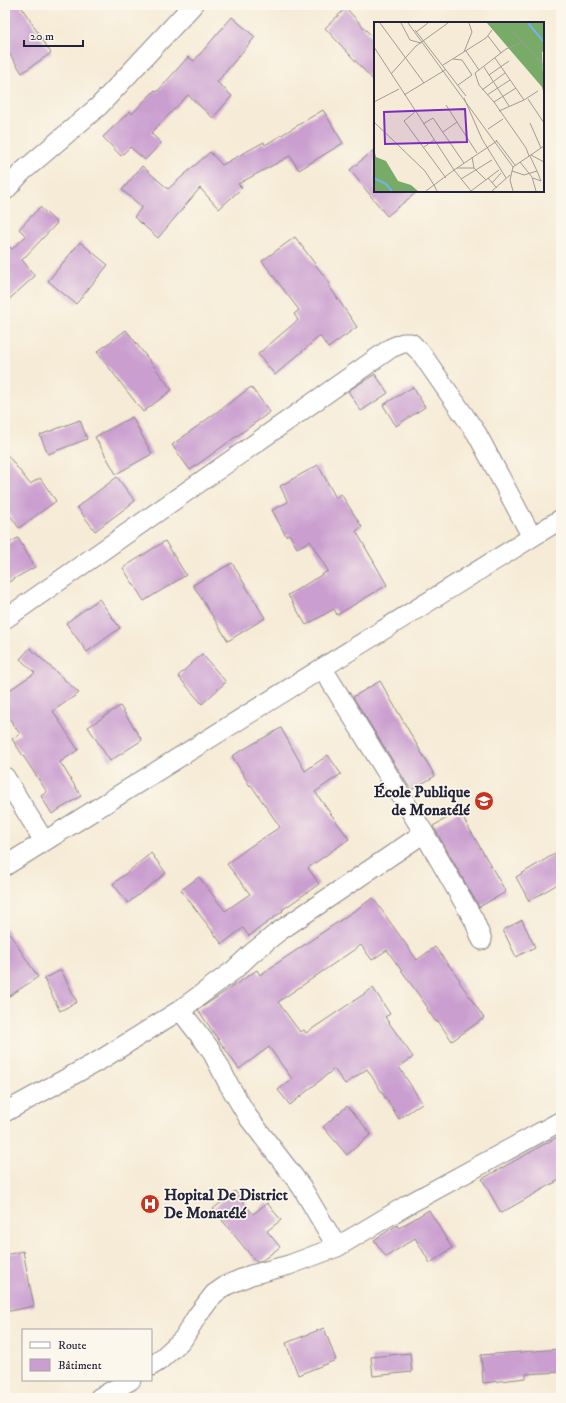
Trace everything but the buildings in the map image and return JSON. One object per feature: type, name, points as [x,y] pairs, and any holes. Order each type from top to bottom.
[{"type":"street","points":[[5,191],[22,172],[99,106],[193,5]]},
{"type":"street","points":[[5,619],[391,348],[403,343],[412,343],[422,353],[477,434],[532,537]]},
{"type":"street","points":[[5,866],[323,669],[561,519]]},
{"type":"street","points":[[323,669],[424,834],[474,920],[482,940]]},
{"type":"street","points":[[5,777],[44,841]]},
{"type":"street","points":[[5,1112],[102,1059],[180,1010],[234,970],[278,932],[424,834]]},
{"type":"street","points":[[180,1010],[211,1050],[248,1117],[301,1186],[337,1247]]},
{"type":"street","points":[[152,1365],[159,1361],[183,1339],[196,1316],[214,1294],[227,1284],[251,1275],[289,1265],[337,1247],[409,1204],[561,1121]]},
{"type":"street","points":[[99,1398],[129,1381]]},
{"type":"place","name":"École Publique de Monatélé","points":[[484,801]]},
{"type":"place","name":"Hopital De District De Monatélé","points":[[150,1204]]}]
